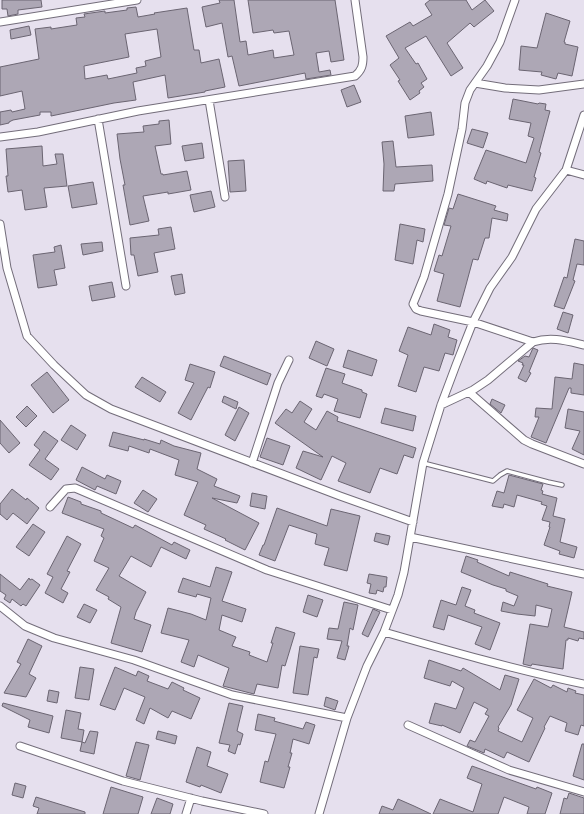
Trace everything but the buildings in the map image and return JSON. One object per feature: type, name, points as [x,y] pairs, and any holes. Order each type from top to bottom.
[{"type":"street","points":[[0,22],[137,0]]},
{"type":"street","points":[[0,137],[38,132],[138,111],[355,76],[361,71],[363,57],[355,0]]},
{"type":"street","points":[[515,0],[500,42],[487,66],[470,90],[465,103],[462,129],[448,194],[424,277],[413,304],[416,309],[421,311],[473,322],[533,342]]},
{"type":"street","points":[[475,83],[505,88],[539,90],[584,84]]},
{"type":"street","points":[[209,100],[225,197]]},
{"type":"street","points":[[319,814],[347,718],[367,666],[384,632],[398,595],[423,463],[441,406],[473,322],[490,288],[512,257],[536,209],[566,170],[584,115]]},
{"type":"street","points":[[98,119],[126,286]]},
{"type":"street","points":[[566,170],[584,175]]},
{"type":"street","points":[[0,224],[7,268],[27,336],[54,365],[86,394],[111,409],[413,522]]},
{"type":"street","points":[[441,406],[469,392],[488,380],[533,342],[557,339],[584,345]]},
{"type":"street","points":[[252,463],[278,383],[289,360]]},
{"type":"street","points":[[469,392],[524,440],[584,464]]},
{"type":"street","points":[[50,507],[66,489],[75,488],[267,570],[392,610]]},
{"type":"street","points":[[410,537],[584,574]]},
{"type":"street","points":[[0,606],[25,626],[54,638],[134,660],[232,695],[347,718]]},
{"type":"street","points":[[384,632],[461,654],[584,684]]},
{"type":"street","points":[[408,725],[509,770],[584,792]]},
{"type":"street","points":[[20,746],[123,781],[264,814]]},
{"type":"street","points":[[186,814],[191,798]]},
{"type":"lane","points":[[423,463],[493,481],[507,471],[562,485]]}]
